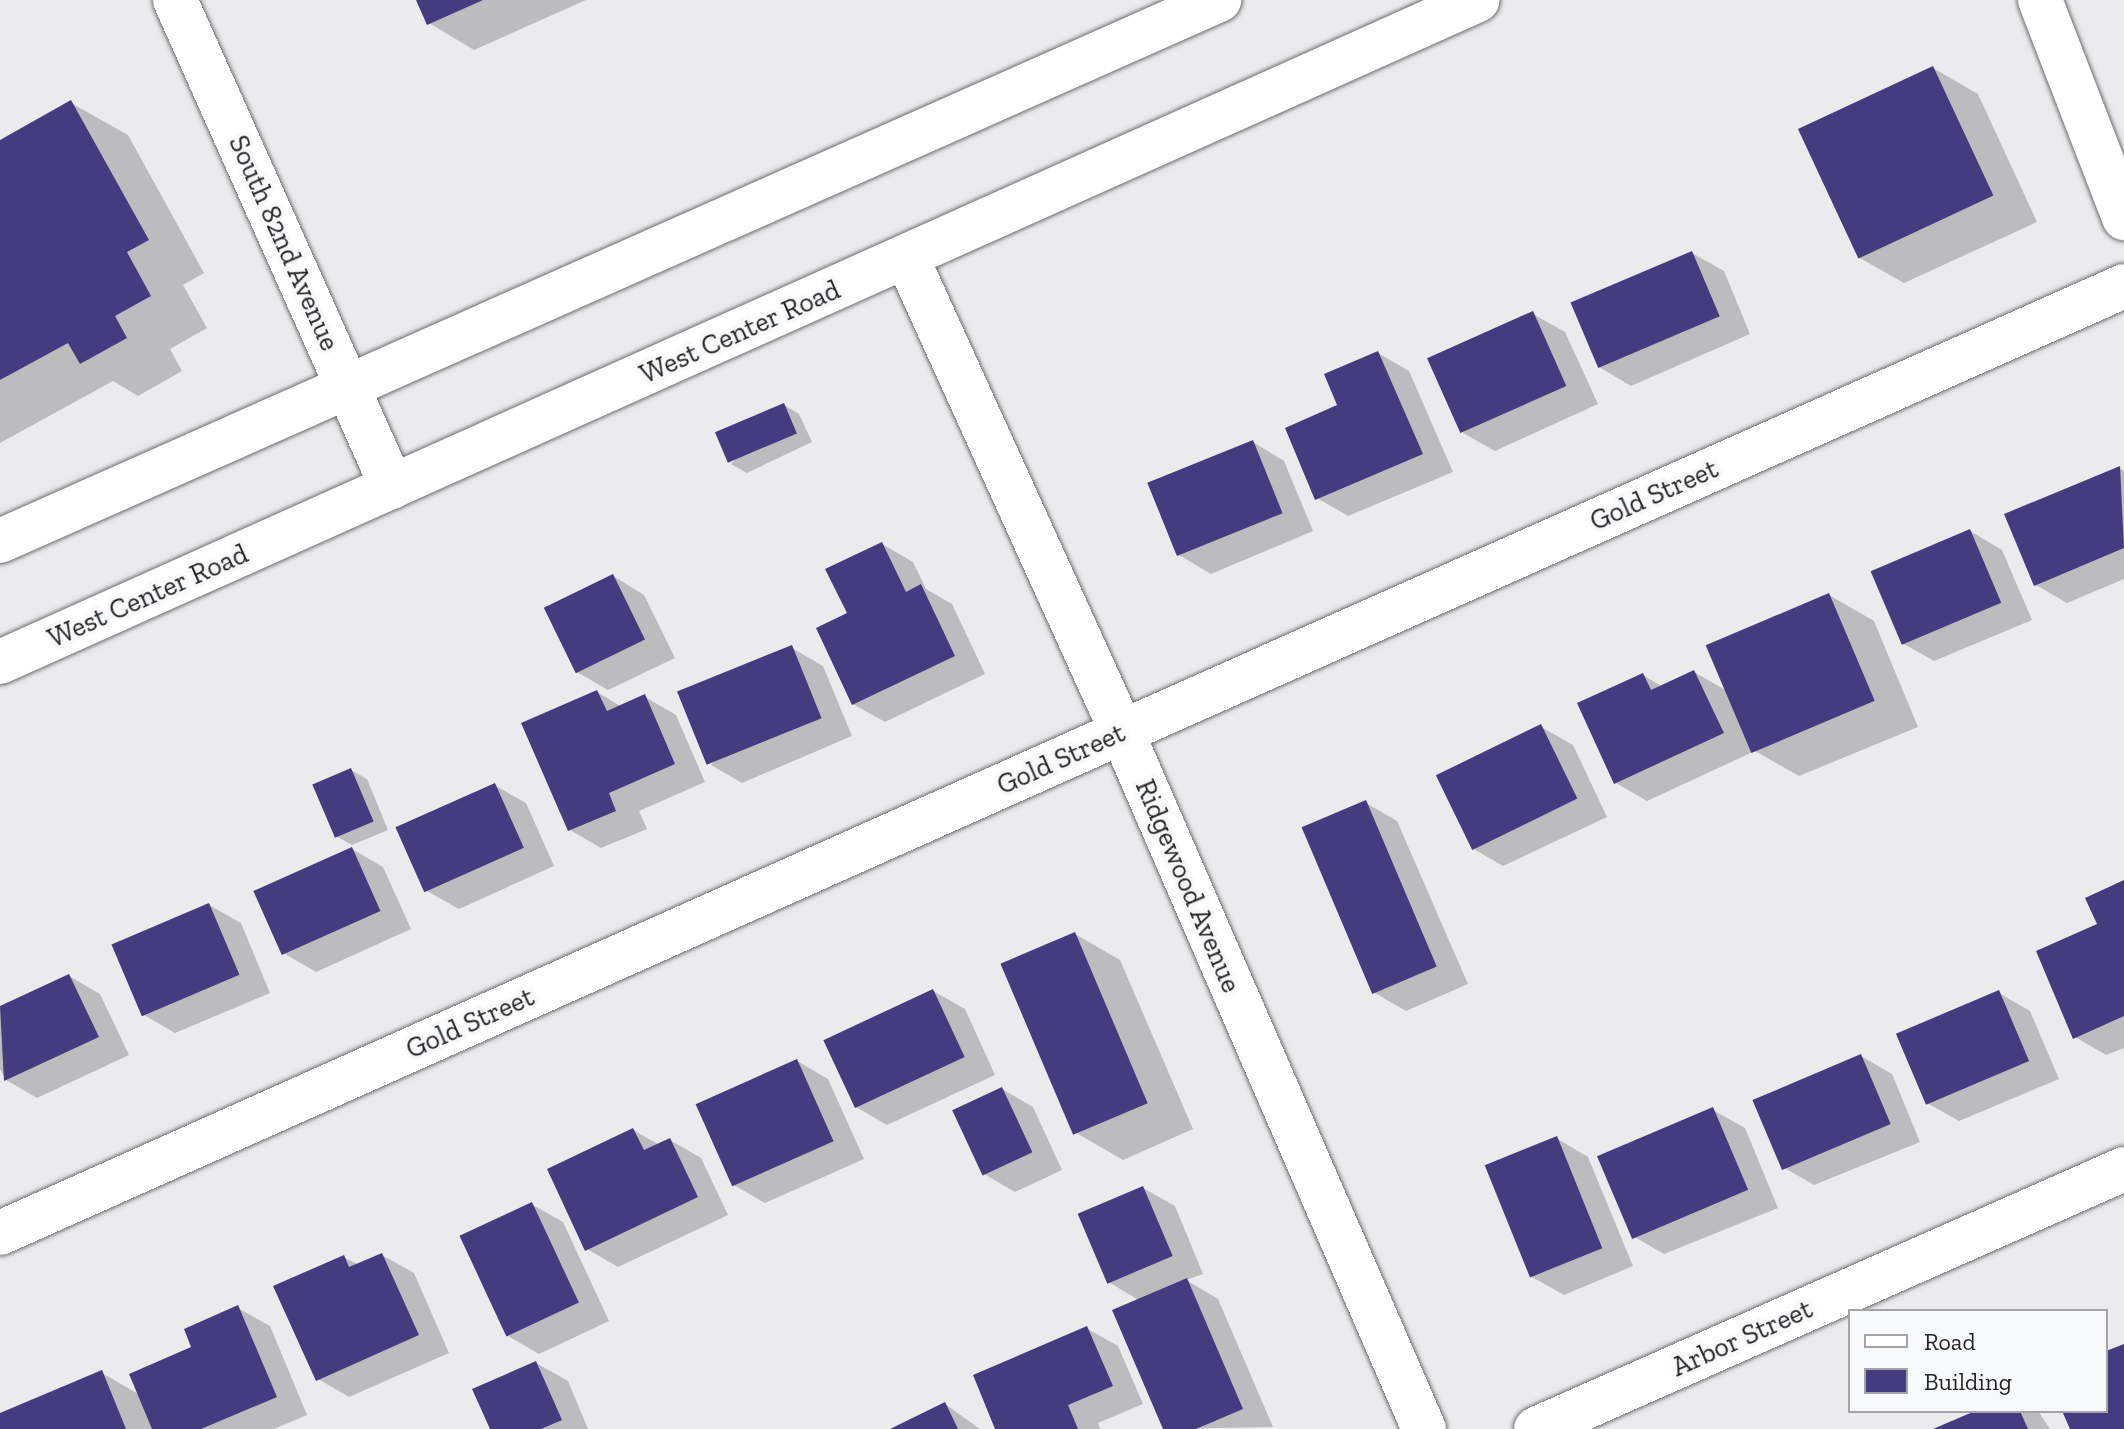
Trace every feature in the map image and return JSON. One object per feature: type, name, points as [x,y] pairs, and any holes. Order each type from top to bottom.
[{"type":"main road","name":"South 82nd Avenue","points":[[175,0],[392,487]]},
{"type":"main road","points":[[0,541],[1219,0]]},
{"type":"main road","name":"West Center Road","points":[[0,662],[1478,0]]},
{"type":"main road","points":[[2040,0],[2124,218]]},
{"type":"main road","name":"Ridgewood Avenue","points":[[907,258],[1122,732],[1424,1429]]},
{"type":"main road","name":"Gold Street","points":[[0,1233],[2124,286]]},
{"type":"main road","name":"Arbor Street","points":[[1536,1429],[2124,1169]]},
{"type":"building","points":[[416,0],[483,0],[427,25]]},
{"type":"building","points":[[1933,66],[1993,196],[1858,259],[1798,129]]},
{"type":"building","points":[[71,100],[149,240],[127,252],[151,296],[115,316],[127,338],[80,364],[68,343],[0,380],[0,140]]},
{"type":"building","points":[[1692,251],[1720,316],[1598,368],[1570,303]]},
{"type":"building","points":[[1533,311],[1566,386],[1460,433],[1427,358]]},
{"type":"building","points":[[1378,351],[1423,454],[1315,500],[1285,428],[1337,405],[1324,374]]},
{"type":"building","points":[[784,403],[797,433],[728,463],[715,432]]},
{"type":"building","points":[[1253,440],[1283,513],[1177,556],[1147,483]]},
{"type":"building","points":[[2120,466],[2124,548],[2034,586],[2004,514]]},
{"type":"building","points":[[1970,529],[2001,603],[1902,645],[1871,571]]},
{"type":"building","points":[[882,542],[906,592],[921,584],[955,656],[852,705],[816,628],[847,613],[825,569]]},
{"type":"building","points":[[613,574],[645,640],[576,673],[544,608]]},
{"type":"building","points":[[1829,593],[1875,701],[1751,753],[1706,645]]},
{"type":"building","points":[[792,645],[822,718],[707,765],[677,691]]},
{"type":"building","points":[[1694,670],[1724,733],[1614,784],[1577,703],[1643,673],[1651,690]]},
{"type":"building","points":[[597,690],[607,711],[645,694],[675,764],[609,793],[616,811],[568,831],[521,723]]},
{"type":"building","points":[[1541,724],[1577,799],[1472,850],[1436,775]]},
{"type":"building","points":[[351,768],[374,821],[335,838],[312,784]]},
{"type":"building","points":[[495,783],[524,848],[424,892],[395,827]]},
{"type":"building","points":[[1366,800],[1437,967],[1372,994],[1302,827]]},
{"type":"building","points":[[352,847],[380,911],[282,955],[253,891]]},
{"type":"building","points":[[2124,880],[2124,1016],[2073,1039],[2036,951],[2097,924],[2085,898]]},
{"type":"building","points":[[209,903],[239,975],[142,1016],[111,944]]},
{"type":"building","points":[[1075,932],[1148,1103],[1073,1135],[1000,964]]},
{"type":"building","points":[[69,974],[99,1037],[4,1081],[0,1006]]},
{"type":"building","points":[[933,989],[965,1057],[855,1108],[823,1040]]},
{"type":"building","points":[[1999,990],[2029,1061],[1926,1105],[1896,1034]]},
{"type":"building","points":[[1861,1054],[1891,1124],[1782,1170],[1752,1100]]},
{"type":"building","points":[[797,1059],[834,1141],[732,1186],[696,1104]]},
{"type":"building","points":[[1002,1087],[1032,1152],[983,1175],[952,1110]]},
{"type":"building","points":[[1713,1107],[1748,1190],[1632,1239],[1597,1156]]},
{"type":"building","points":[[633,1128],[644,1150],[670,1138],[698,1197],[585,1251],[547,1169]]},
{"type":"building","points":[[1557,1136],[1602,1248],[1530,1277],[1485,1165]]},
{"type":"building","points":[[1143,1186],[1173,1256],[1107,1284],[1078,1214]]},
{"type":"building","points":[[532,1202],[579,1303],[506,1336],[459,1236]]},
{"type":"building","points":[[382,1253],[419,1335],[316,1381],[273,1286],[344,1255],[349,1267]]},
{"type":"building","points":[[1187,1278],[1243,1409],[1196,1429],[1163,1429],[1112,1310]]},
{"type":"building","points":[[238,1305],[277,1397],[201,1429],[152,1429],[129,1374],[191,1347],[184,1329]]},
{"type":"building","points":[[1087,1326],[1113,1386],[1068,1405],[1078,1429],[995,1429],[973,1375]]},
{"type":"building","points":[[2124,1344],[2124,1429],[2070,1429],[2063,1413],[2108,1413],[2108,1350]]},
{"type":"building","points":[[536,1361],[562,1420],[541,1429],[490,1429],[472,1389]]},
{"type":"building","points":[[102,1370],[126,1429],[0,1429],[0,1413]]},
{"type":"building","points":[[945,1402],[958,1429],[890,1429]]},
{"type":"building","points":[[1970,1413],[2021,1413],[2028,1429],[1933,1429]]}]
